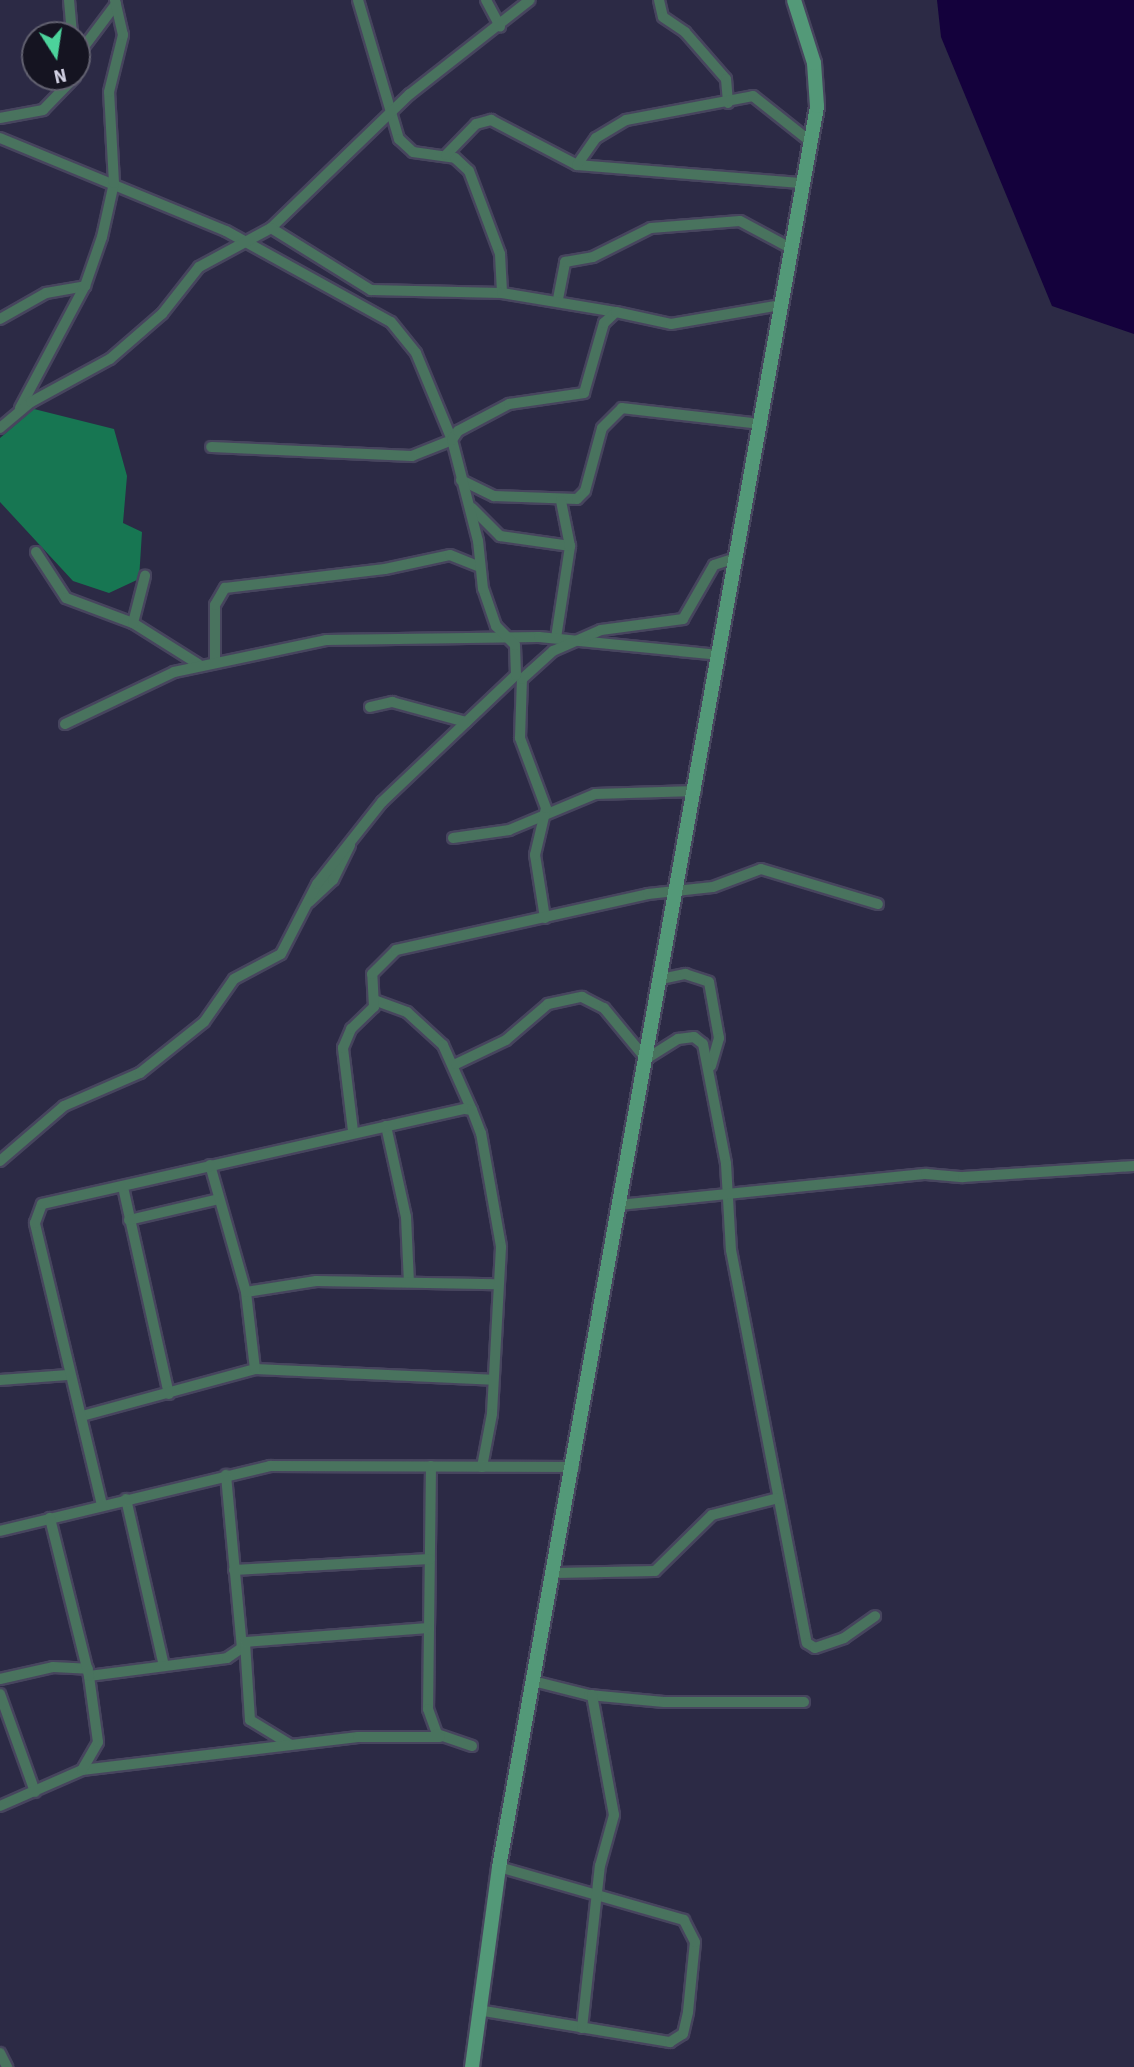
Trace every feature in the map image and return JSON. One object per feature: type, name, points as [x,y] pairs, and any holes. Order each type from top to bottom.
[{"type":"main road","points":[[472,2067],[499,1867],[556,1573],[619,1205],[696,791],[735,558],[811,142],[817,82],[794,0]]},
{"type":"street","points":[[69,0],[71,21]]},
{"type":"street","points":[[358,0],[389,113],[405,148],[446,155],[469,171],[500,254],[502,293]]},
{"type":"street","points":[[486,0],[500,26]]},
{"type":"street","points":[[0,428],[16,412],[110,359],[162,314],[199,267],[242,239],[271,228],[389,113],[530,0]]},
{"type":"street","points":[[659,0],[663,17],[685,32],[726,79],[728,103]]},
{"type":"street","points":[[91,36],[115,2]]},
{"type":"street","points":[[16,412],[85,286],[114,183],[109,92],[123,35],[115,2]]},
{"type":"street","points":[[0,118],[43,110],[61,91]]},
{"type":"street","points":[[577,165],[596,138],[626,120],[757,97],[811,142]]},
{"type":"street","points":[[446,155],[476,124],[491,120],[577,165],[803,183]]},
{"type":"street","points":[[0,138],[114,183],[242,239],[391,322],[416,353],[452,440],[491,618],[510,638],[516,675],[382,802],[308,903],[281,954],[234,979],[212,1013],[184,1040],[140,1073],[54,1113],[0,1161]]},
{"type":"street","points":[[558,299],[565,262],[585,260],[651,228],[740,221],[792,249]]},
{"type":"street","points":[[271,228],[371,290],[502,293],[558,299],[671,324],[781,305]]},
{"type":"street","points":[[0,318],[46,293],[85,286]]},
{"type":"street","points":[[211,447],[412,456],[452,440],[467,423],[509,404],[584,393],[604,323],[616,312]]},
{"type":"street","points":[[461,480],[484,494],[561,501],[585,491],[602,428],[622,408],[760,424]]},
{"type":"street","points":[[0,412],[16,412]]},
{"type":"street","points":[[466,499],[500,536],[570,546]]},
{"type":"street","points":[[556,638],[570,546],[561,501]]},
{"type":"street","points":[[36,552],[66,598],[132,623],[198,664]]},
{"type":"street","points":[[215,660],[215,605],[225,588],[386,569],[450,555],[480,567]]},
{"type":"street","points":[[545,918],[535,855],[546,815],[539,779],[520,738],[522,679],[577,640],[619,624],[682,619],[714,565],[735,558]]},
{"type":"street","points":[[132,623],[145,576]]},
{"type":"street","points":[[65,724],[198,664],[338,639],[556,638],[718,655]]},
{"type":"street","points":[[370,707],[391,702],[466,722]]},
{"type":"street","points":[[453,838],[509,830],[595,794],[696,791]]},
{"type":"street","points":[[353,1131],[343,1048],[374,1000],[372,974],[396,950],[677,891],[713,887],[768,869],[878,904]]},
{"type":"street","points":[[661,979],[685,974],[709,982],[719,1038],[711,1066]]},
{"type":"street","points":[[456,1064],[506,1040],[548,1003],[582,997],[604,1008],[646,1059],[689,1036],[703,1044],[711,1066],[725,1196],[778,1498],[808,1646],[844,1638],[876,1616]]},
{"type":"street","points":[[374,1000],[420,1021],[456,1064],[472,1110],[501,1247],[496,1284],[493,1380],[482,1467]]},
{"type":"street","points":[[102,1505],[82,1416],[68,1376],[37,1214],[45,1202],[123,1187],[353,1131],[472,1110]]},
{"type":"street","points":[[386,1126],[406,1217],[409,1282]]},
{"type":"street","points":[[210,1165],[246,1292],[255,1369]]},
{"type":"street","points":[[619,1205],[926,1174],[963,1177],[1134,1167]]},
{"type":"street","points":[[123,1187],[169,1394]]},
{"type":"street","points":[[129,1220],[219,1199]]},
{"type":"street","points":[[246,1292],[300,1282],[496,1284]]},
{"type":"street","points":[[82,1416],[255,1369],[493,1380]]},
{"type":"street","points":[[0,1371],[13,1379]]},
{"type":"street","points":[[0,1380],[68,1376]]},
{"type":"street","points":[[0,1531],[226,1475],[304,1463],[575,1467]]},
{"type":"street","points":[[431,1465],[426,1628],[428,1709],[440,1737]]},
{"type":"street","points":[[226,1475],[234,1570],[246,1642],[250,1720],[295,1746]]},
{"type":"street","points":[[556,1573],[655,1571],[712,1515],[778,1498]]},
{"type":"street","points":[[126,1499],[163,1662]]},
{"type":"street","points":[[50,1518],[88,1672],[98,1742],[82,1770]]},
{"type":"street","points":[[234,1570],[430,1559]]},
{"type":"street","points":[[0,1679],[53,1667],[88,1672],[163,1662],[227,1658],[246,1642],[426,1628]]},
{"type":"street","points":[[533,1681],[592,1695],[804,1702]]},
{"type":"street","points":[[0,1694],[2,1711],[35,1792]]},
{"type":"street","points":[[582,2028],[597,1892],[614,1802],[592,1695]]},
{"type":"street","points":[[0,1806],[82,1770],[389,1734],[440,1737],[472,1746]]},
{"type":"street","points":[[478,2010],[582,2028],[677,2040],[685,2027],[695,1955],[693,1933],[684,1920],[597,1892],[499,1867]]},
{"type":"street","points":[[0,2053],[7,2067]]},
{"type":"green space","points":[[34,409],[114,429],[127,476],[123,523],[142,532],[139,579],[109,593],[73,581],[0,502],[0,438]]},
{"type":"shaded area","points":[[937,0],[1134,0],[1134,334],[1052,306],[941,37]]}]
